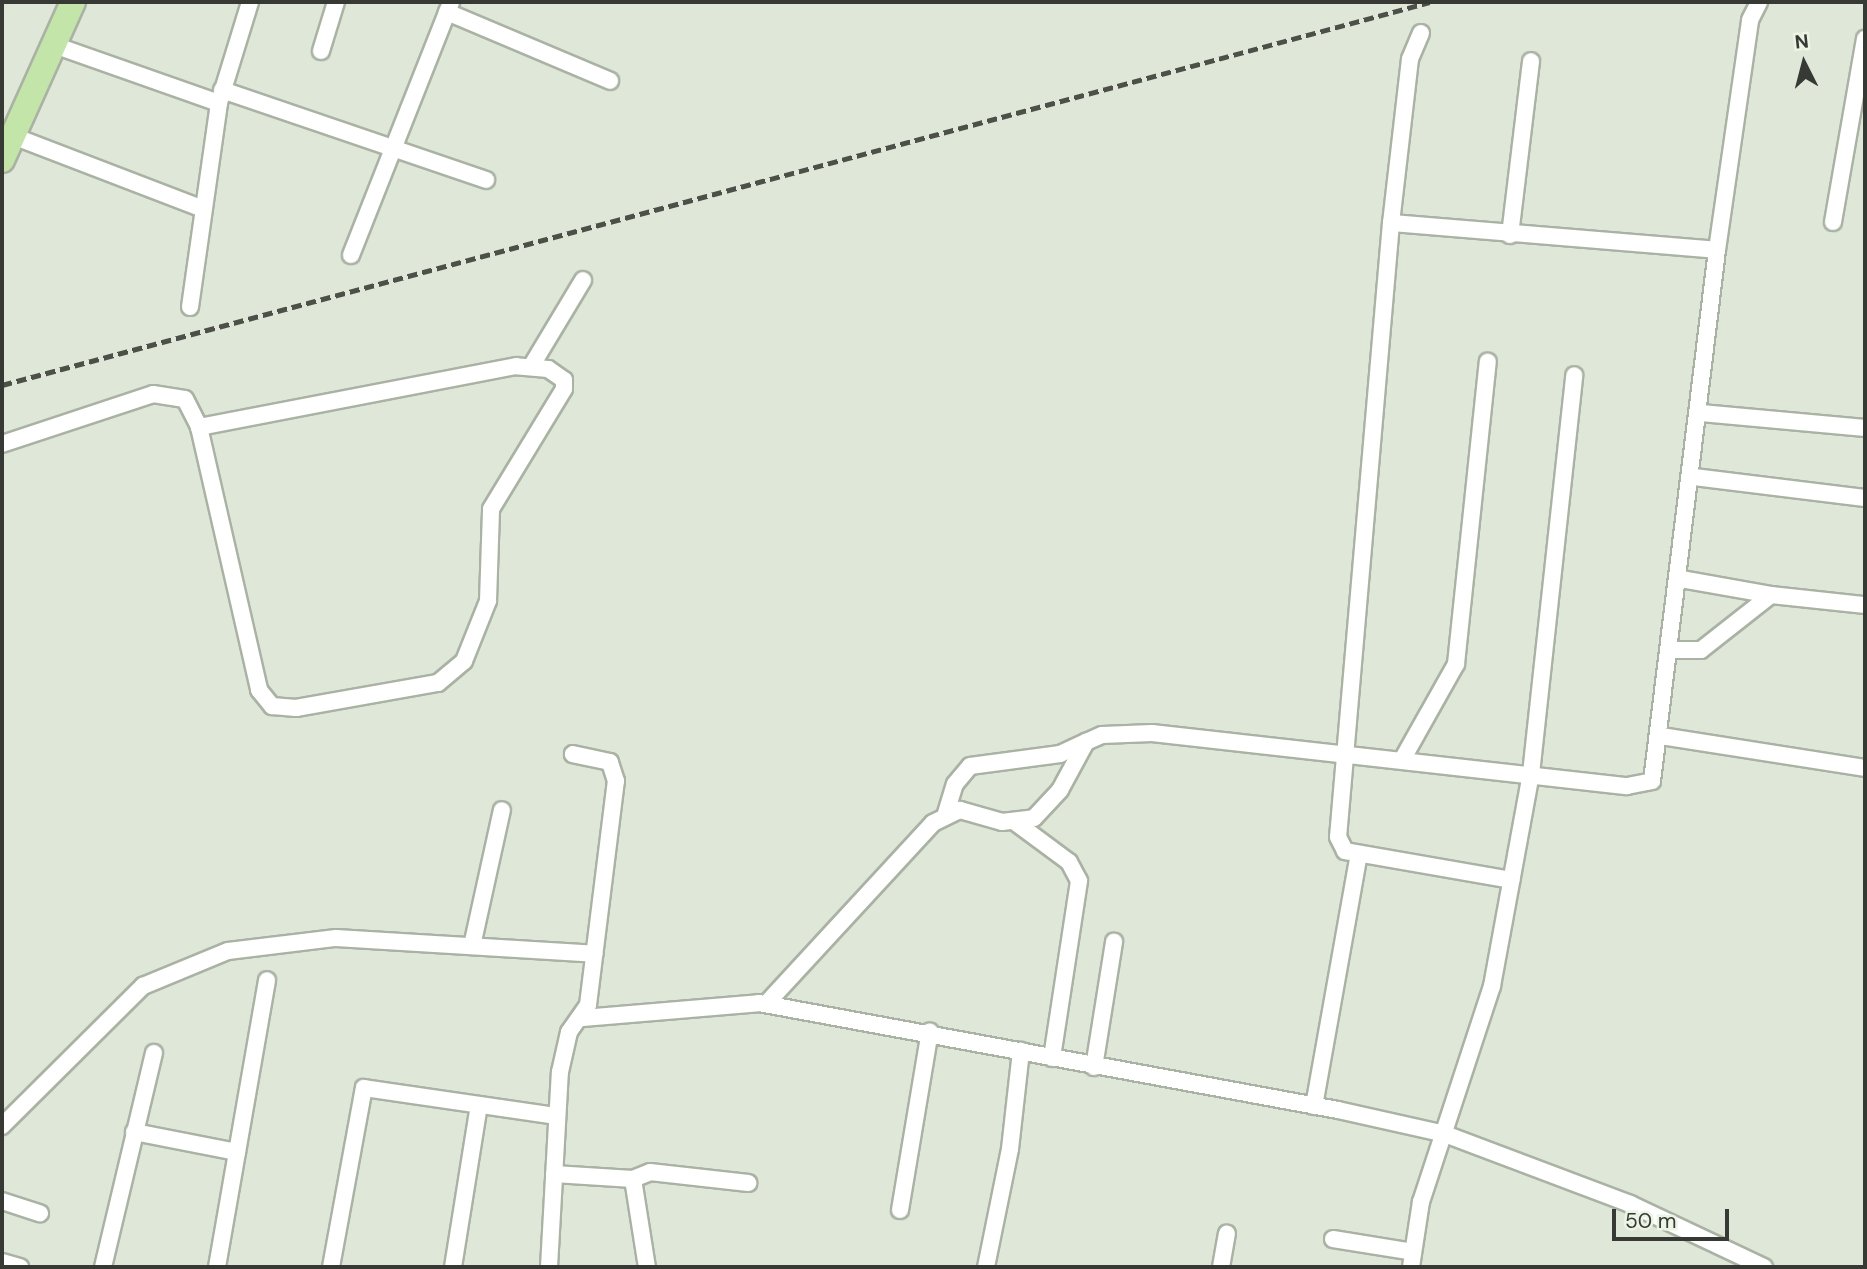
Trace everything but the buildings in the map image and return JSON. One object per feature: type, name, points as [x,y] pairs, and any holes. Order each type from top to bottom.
[{"type":"main road","points":[[2,160],[10,128],[54,45],[73,2]]},
{"type":"street","points":[[190,307],[201,208],[221,97],[250,2]]},
{"type":"street","points":[[321,51],[336,2]]},
{"type":"street","points":[[766,1004],[946,813],[955,784],[970,766],[1060,754],[1086,742],[1152,733],[1644,785],[1657,771],[1694,477],[1717,250],[1750,20],[1759,2]]},
{"type":"street","points":[[351,254],[390,146],[449,7],[610,81]]},
{"type":"street","points":[[1421,33],[1410,59],[1391,223],[1338,837],[1345,851],[1511,880]]},
{"type":"street","points":[[1833,222],[1865,39]]},
{"type":"street","points":[[54,45],[390,146],[486,180]]},
{"type":"street","points":[[1510,235],[1531,61]]},
{"type":"street","points":[[10,128],[201,208]]},
{"type":"street","points":[[1391,223],[1510,235],[1717,250]]},
{"type":"street","points":[[532,365],[583,280]]},
{"type":"street","points":[[1402,760],[1456,664],[1488,362]]},
{"type":"street","points":[[2,444],[153,394],[185,399],[199,427],[264,699],[296,708],[438,683],[452,676],[477,639],[488,601],[491,509],[564,389],[561,374],[532,365],[199,427]]},
{"type":"street","points":[[1333,1239],[1412,1259],[1421,1202],[1486,1009],[1531,774],[1574,375]]},
{"type":"street","points":[[1701,413],[1865,428]]},
{"type":"street","points":[[1694,477],[1865,498]]},
{"type":"street","points":[[1681,579],[1771,595],[1865,605]]},
{"type":"street","points":[[1672,650],[1701,650],[1771,595]]},
{"type":"street","points":[[1661,736],[1865,768]]},
{"type":"street","points":[[1015,822],[1044,809],[1086,742]]},
{"type":"street","points":[[549,1267],[556,1116],[565,1043],[582,1018],[595,954],[616,781],[610,762],[573,754]]},
{"type":"street","points":[[472,946],[502,810]]},
{"type":"street","points":[[946,813],[1015,822],[1069,862],[1079,881],[1052,1058]]},
{"type":"street","points":[[1314,1106],[1359,854]]},
{"type":"street","points":[[2,1126],[129,998],[169,972],[278,940],[472,946],[595,954]]},
{"type":"street","points":[[1094,1067],[1114,942]]},
{"type":"street","points":[[217,1267],[267,980]]},
{"type":"street","points":[[582,1018],[766,1004],[930,1031],[1094,1067],[1314,1106],[1445,1133],[1630,1204],[1733,1261],[1764,1267]]},
{"type":"street","points":[[900,1210],[930,1031]]},
{"type":"street","points":[[986,1267],[1010,1149],[1021,1051]]},
{"type":"street","points":[[103,1267],[154,1053]]},
{"type":"street","points":[[331,1267],[364,1088],[556,1116]]},
{"type":"street","points":[[453,1267],[480,1105]]},
{"type":"street","points":[[134,1132],[237,1152]]},
{"type":"street","points":[[554,1174],[633,1179],[650,1172],[748,1183]]},
{"type":"street","points":[[633,1179],[647,1267]]},
{"type":"street","points":[[2,1201],[40,1213]]},
{"type":"street","points":[[1221,1267],[1227,1234]]},
{"type":"street","points":[[2,1262],[20,1267]]},
{"type":"railway","points":[[2,385],[1430,2]]}]
